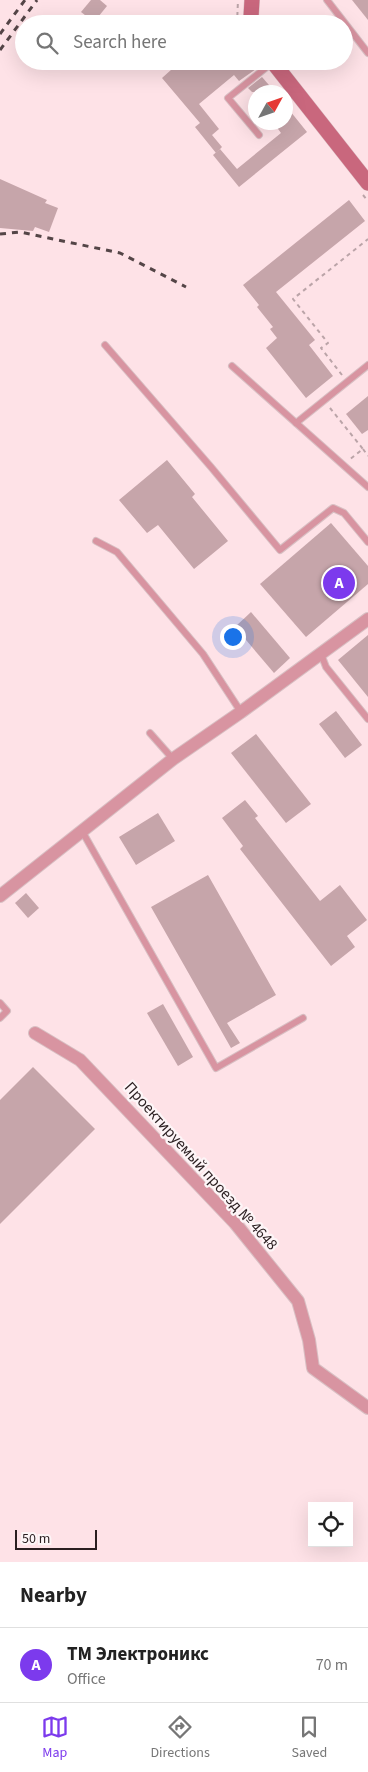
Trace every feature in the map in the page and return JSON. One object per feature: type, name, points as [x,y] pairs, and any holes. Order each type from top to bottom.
[{"type":"street","points":[[247,1],[251,15]]},
{"type":"street","points":[[278,70],[368,183]]},
{"type":"street","points":[[0,896],[173,759],[368,620]]},
{"type":"street","name":"Проектируемый проезд № 4648","points":[[35,1033],[80,1060],[235,1223],[298,1301],[309,1340],[313,1368],[368,1408]]},
{"type":"lane","points":[[326,0],[338,15]]},
{"type":"lane","points":[[353,34],[368,53]]},
{"type":"lane","points":[[259,135],[228,98],[262,70]]},
{"type":"lane","points":[[105,345],[280,550],[333,508],[344,513],[368,542]]},
{"type":"lane","points":[[296,423],[368,365]]},
{"type":"lane","points":[[232,366],[368,487]]},
{"type":"lane","points":[[96,541],[117,552],[203,654],[241,712]]},
{"type":"lane","points":[[321,654],[326,667],[368,719]]},
{"type":"lane","points":[[150,733],[173,759]]},
{"type":"lane","points":[[82,831],[216,1068],[303,1018]]},
{"type":"lane","points":[[0,1003],[7,1012],[0,1018]]},
{"type":"path","points":[[241,15],[247,1]]},
{"type":"path","points":[[348,382],[321,348],[328,343],[293,299],[368,239]]},
{"type":"path","points":[[324,401],[368,456]]},
{"type":"path","points":[[349,460],[363,449]]},
{"type":"building","points":[[91,0],[100,0],[107,6],[100,15],[85,15],[81,12]]},
{"type":"building","points":[[352,0],[368,0],[368,20]]},
{"type":"building","points":[[171,70],[255,70],[239,81],[234,75],[199,104],[219,129],[212,135],[222,147],[216,153],[195,127],[200,123],[162,78]]},
{"type":"building","points":[[262,77],[269,85],[252,85]]},
{"type":"building","points":[[293,115],[307,132],[239,187],[213,155],[220,149],[237,169],[281,133],[279,130],[293,130]]},
{"type":"building","points":[[0,179],[47,200],[45,203],[58,208],[49,232],[35,227],[33,231],[0,228]]},
{"type":"building","points":[[349,200],[365,221],[276,292],[315,340],[309,345],[333,376],[306,398],[266,348],[277,338],[270,329],[273,327],[243,285]]},
{"type":"building","points":[[368,396],[368,430],[362,434],[346,414]]},
{"type":"building","points":[[167,460],[195,494],[192,497],[228,541],[194,569],[158,525],[147,533],[119,500]]},
{"type":"building","points":[[331,523],[368,566],[368,584],[306,637],[260,584]]},
{"type":"building","points":[[251,612],[290,658],[274,673],[235,627]]},
{"type":"building","points":[[368,635],[368,697],[338,660]]},
{"type":"building","points":[[336,711],[362,745],[345,758],[319,724]]},
{"type":"building","points":[[256,734],[311,804],[286,823],[231,753]]},
{"type":"building","points":[[245,800],[258,816],[255,818],[320,901],[340,885],[367,920],[347,936],[355,947],[331,966],[240,849],[243,846],[222,818]]},
{"type":"building","points":[[158,813],[175,841],[136,865],[119,837]]},
{"type":"building","points":[[208,875],[276,995],[227,1023],[240,1043],[231,1048],[151,907]]},
{"type":"building","points":[[26,893],[39,908],[28,918],[15,903]]},
{"type":"building","points":[[163,1004],[193,1057],[178,1066],[147,1013]]},
{"type":"building","points":[[33,1067],[95,1129],[0,1224],[0,1100]]},
{"type":"railway","points":[[0,34],[25,0]]},
{"type":"railway","points":[[26,15],[37,0]]},
{"type":"railway","points":[[0,50],[15,30]]},
{"type":"railway","points":[[0,234],[20,232],[120,253],[186,287]]},
{"type":"place","name":"ТМ Электроникс","points":[[339,583]]}]
